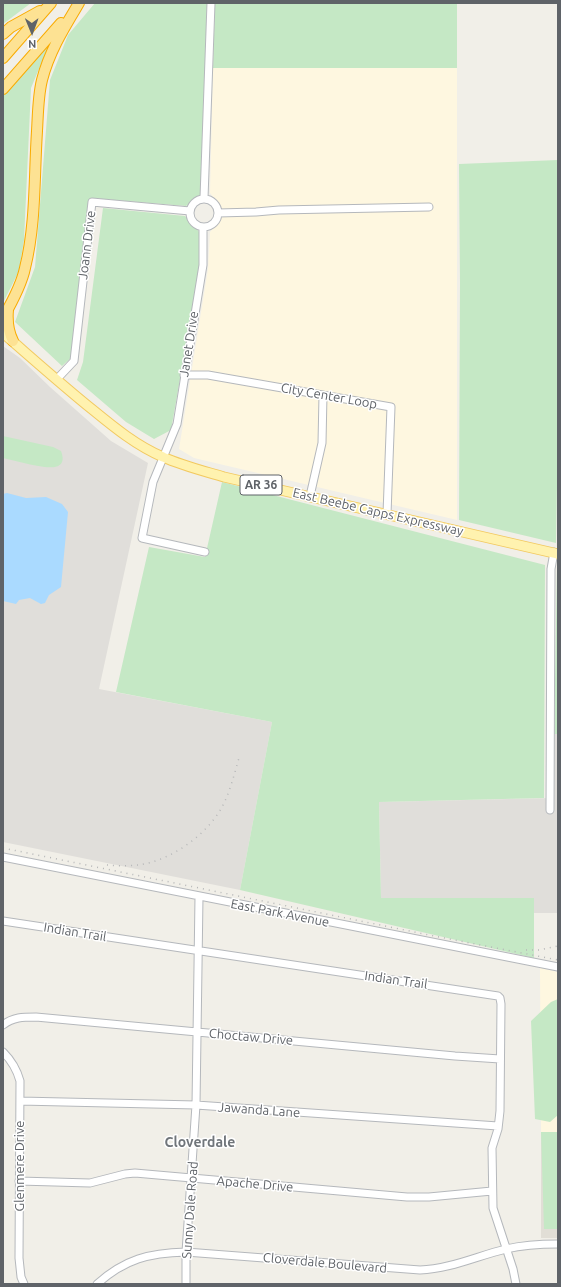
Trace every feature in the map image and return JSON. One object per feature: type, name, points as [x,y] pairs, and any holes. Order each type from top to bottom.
[{"type":"highway","points":[[3,89],[79,3]]},
{"type":"highway","points":[[8,340],[10,335],[5,314],[25,270],[31,241],[39,106],[42,81],[52,51],[79,3]]},
{"type":"highway","points":[[3,34],[11,27],[49,5]]},
{"type":"highway","points":[[3,58],[49,5]]},
{"type":"main road","name":"East Beebe Capps Expressway","points":[[3,333],[8,340],[122,434],[163,457],[224,477],[556,553]]},
{"type":"street","points":[[204,198],[211,3]]},
{"type":"street","points":[[204,198],[213,202],[218,213],[217,220],[214,224],[204,227],[196,225],[192,222],[190,218],[190,211],[192,204],[204,198]]},
{"type":"street","name":"Joann Drive","points":[[56,379],[74,361],[92,202],[190,211]]},
{"type":"street","points":[[218,213],[279,210],[428,207]]},
{"type":"street","name":"Janet Drive","points":[[204,227],[202,265],[177,424],[153,482],[142,538],[205,552]]},
{"type":"street","name":"City Center Loop","points":[[184,375],[208,375],[391,407],[387,514]]},
{"type":"street","points":[[310,496],[322,443],[323,395]]},
{"type":"street","points":[[550,810],[551,569],[556,553]]},
{"type":"street","name":"East Park Avenue","points":[[3,857],[558,967]]},
{"type":"street","name":"Sunny Dale Road","points":[[186,1284],[186,1252],[196,1106],[197,951],[199,897]]},
{"type":"street","name":"Indian Trail","points":[[3,921],[498,996],[501,1004],[500,1111],[498,1126],[492,1148],[493,1213],[513,1269],[516,1284]]},
{"type":"street","name":"Choctaw Drive","points":[[3,1025],[18,1017],[27,1017],[500,1059]]},
{"type":"street","name":"Glenmere Drive","points":[[3,1052],[13,1064],[20,1081],[19,1258],[21,1277],[24,1284]]},
{"type":"street","name":"Jawanda Lane","points":[[20,1101],[196,1106],[498,1126]]},
{"type":"street","name":"Apache Drive","points":[[19,1181],[90,1183],[135,1173],[407,1197],[430,1197],[492,1191]]},
{"type":"street","name":"Cloverdale Boulevard","points":[[97,1284],[122,1265],[136,1259],[159,1253],[186,1252],[420,1270],[442,1268],[506,1249],[535,1245],[558,1244]]},
{"type":"shaded area","points":[[213,68],[457,68],[457,520],[194,458],[179,449],[208,269],[210,232],[220,221],[221,212],[219,204],[210,193]]},
{"type":"shaded area","points":[[3,346],[20,358],[50,387],[111,441],[148,463],[99,689],[272,722],[240,890],[3,842]]},
{"type":"shaded area","points":[[554,734],[558,734],[558,913],[534,913],[534,898],[381,898],[379,802],[553,798]]},
{"type":"shaded area","points":[[540,968],[558,972],[558,1132],[541,1132]]},
{"type":"shaded area","points":[[541,1132],[558,1132],[558,1238],[541,1238]]},
{"type":"green space","points":[[3,3],[31,3],[3,24]]},
{"type":"green space","points":[[95,3],[207,3],[201,195],[186,206],[90,198],[71,358],[62,366],[15,322],[35,267],[50,80],[68,35]]},
{"type":"green space","points":[[215,3],[457,3],[457,68],[213,68]]},
{"type":"green space","points":[[51,40],[31,88],[24,240],[19,271],[3,303],[3,94]]},
{"type":"green space","points":[[558,160],[558,430],[556,543],[459,520],[459,164]]},
{"type":"green space","points":[[103,208],[185,216],[201,234],[200,266],[171,430],[154,439],[126,422],[77,380],[83,362]]},
{"type":"green space","points":[[3,436],[53,447],[61,451],[63,459],[58,466],[46,467],[3,458]]},
{"type":"green space","points":[[222,482],[545,565],[544,798],[379,802],[381,898],[534,898],[534,958],[240,890],[272,722],[116,692],[149,547],[205,557]]},
{"type":"green space","points":[[557,568],[558,734],[554,734]]},
{"type":"green space","points":[[558,999],[558,1115],[550,1122],[535,1119],[531,1021],[551,1002]]},
{"type":"green space","points":[[541,1132],[558,1132],[558,1229],[544,1229]]},
{"type":"water","points":[[7,493],[26,498],[46,497],[62,504],[68,512],[61,587],[49,595],[45,603],[41,604],[30,598],[19,600],[16,604],[3,601],[3,494]]},
{"type":"railway","points":[[107,865],[130,866],[150,863],[174,853],[197,837],[207,828],[222,807],[230,789],[239,758]]},
{"type":"railway","points":[[3,848],[558,960]]},
{"type":"railway","points":[[526,950],[539,950],[558,946]]},
{"type":"district","name":"Cloverdale","points":[[200,1142]]}]
